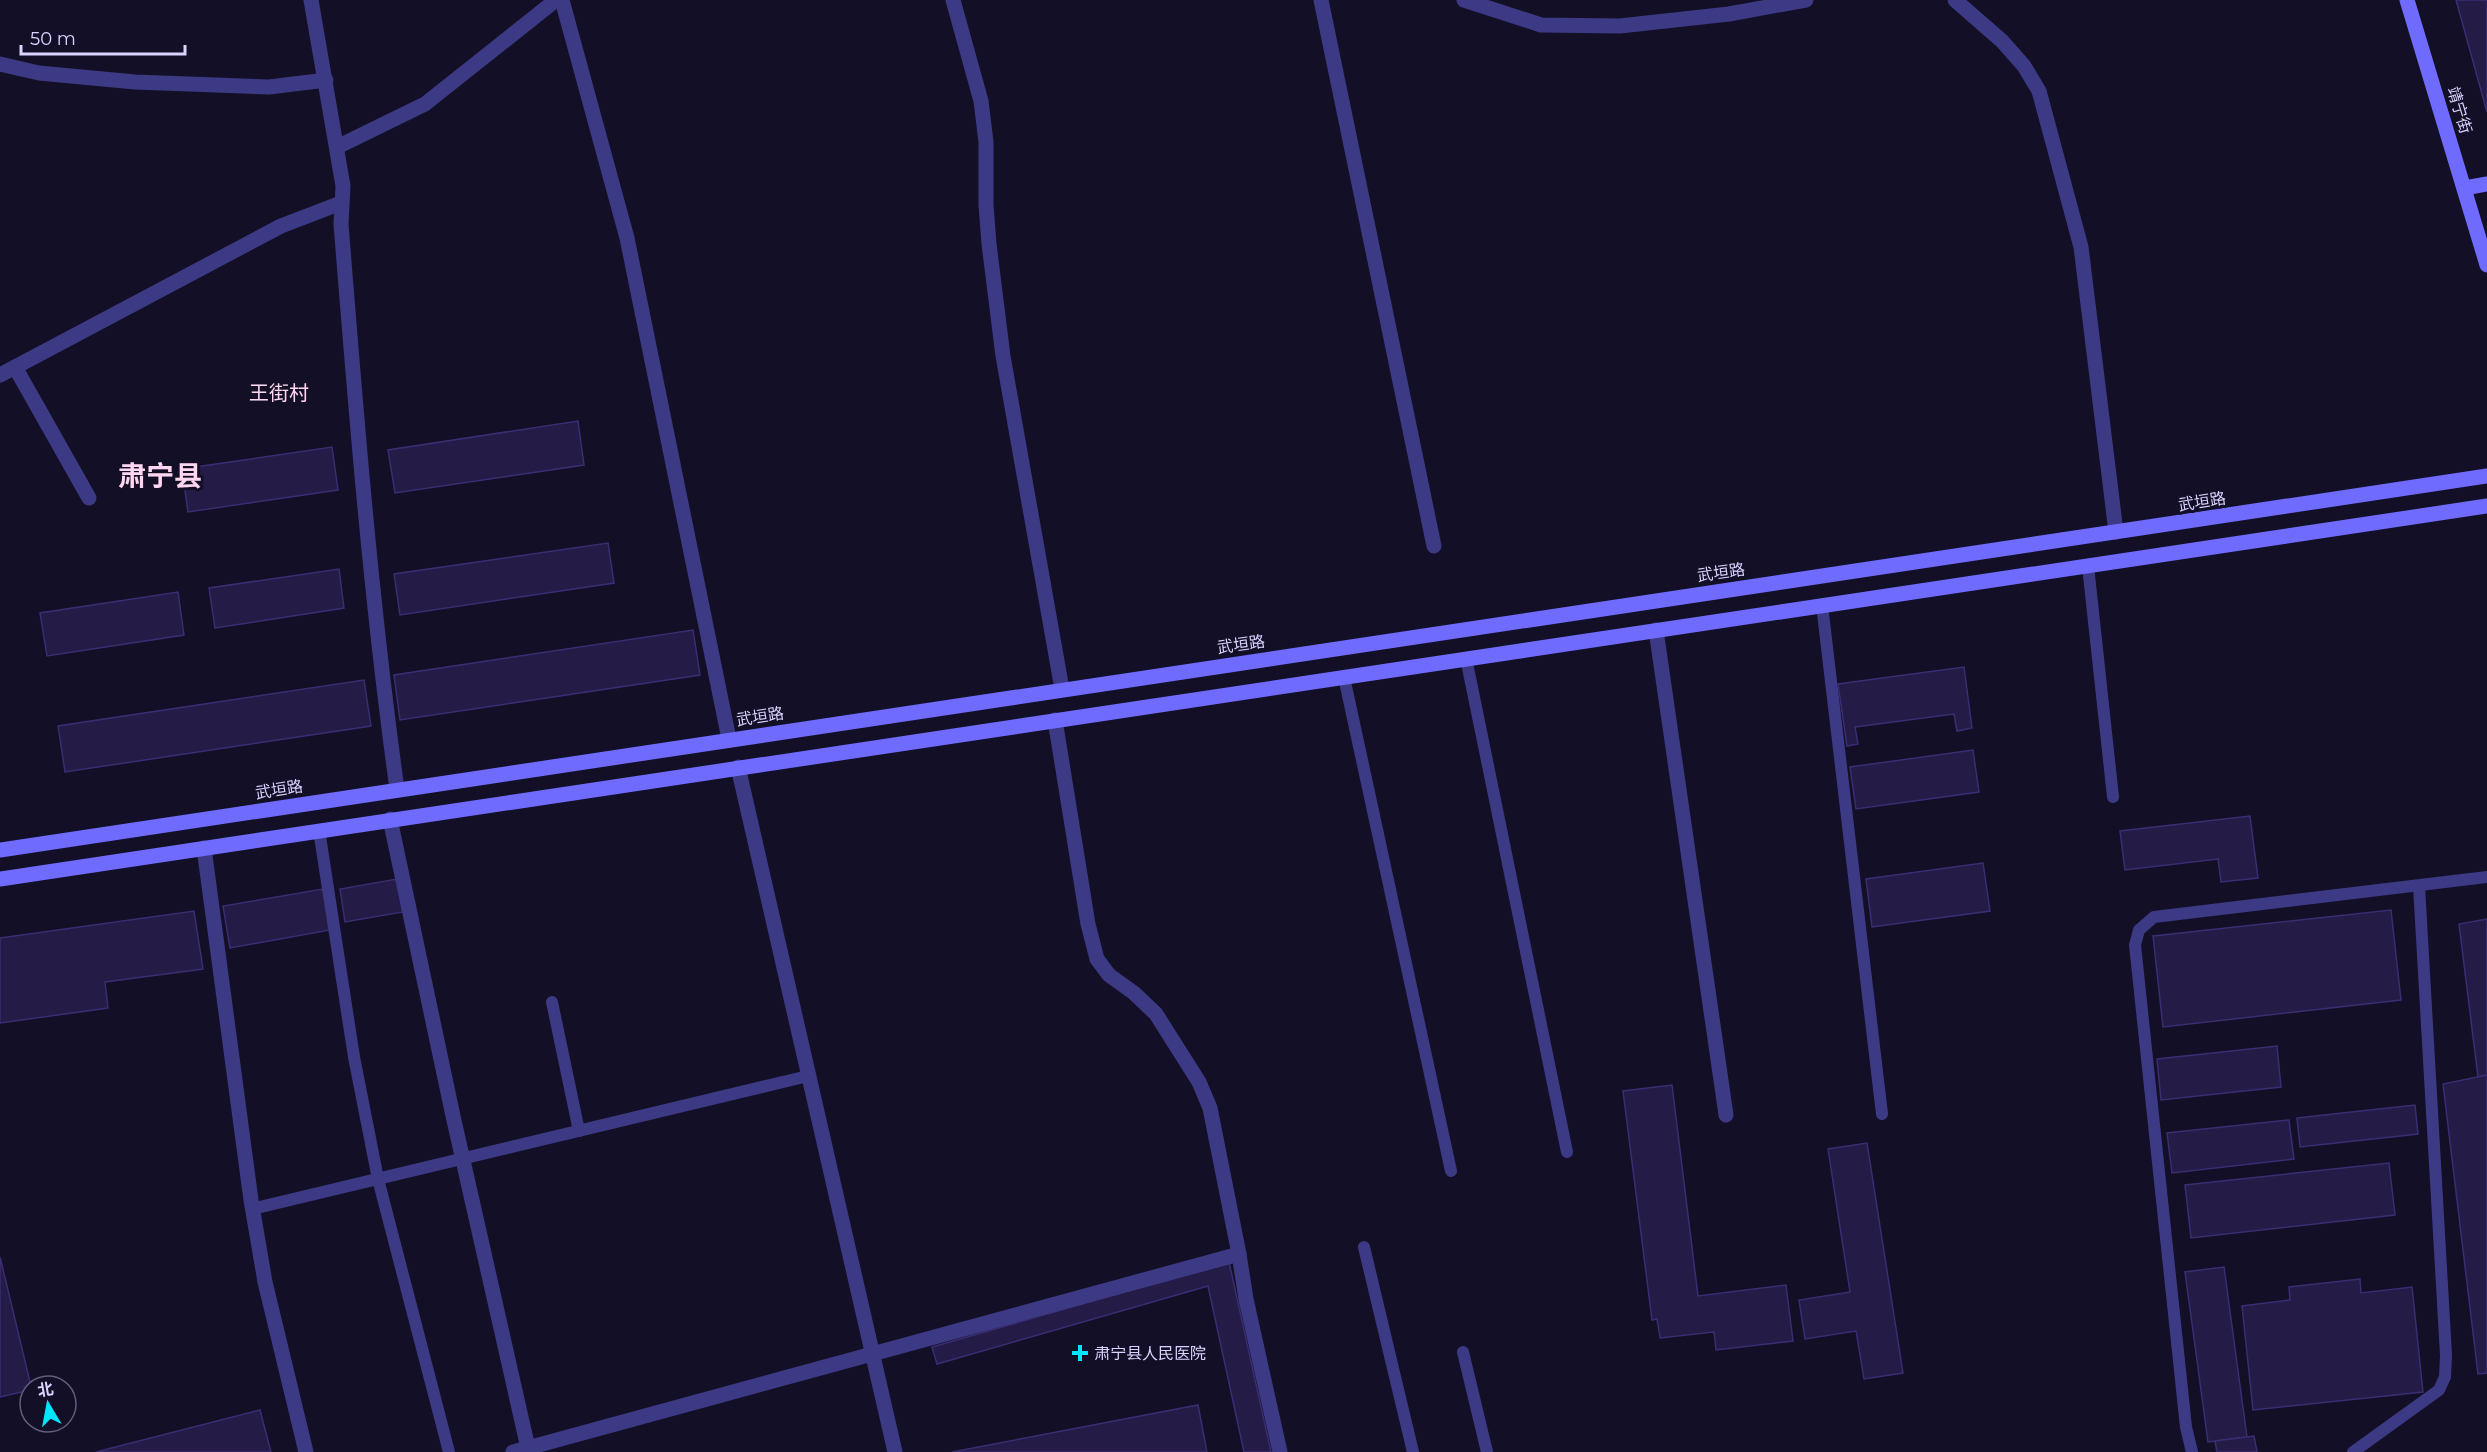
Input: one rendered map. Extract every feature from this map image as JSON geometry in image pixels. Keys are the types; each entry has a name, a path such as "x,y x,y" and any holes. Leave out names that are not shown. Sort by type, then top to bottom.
{"main road":[{"name":"靖宁街","path":"2408,0 2487,265"},
{"path":"2465,188 2487,184"},
{"name":"武垣路","path":"0,849 2487,476"},
{"path":"0,879 2487,506"}],"street":[{"path":"311,0 343,186 341,203 363,499 381,672 397,789"},
{"path":"337,147 425,104 556,0"},
{"path":"562,0 627,238 678,478 729,739"},
{"path":"953,0 981,101 986,142 986,205 989,244 1003,356 1062,689"},
{"path":"1321,0 1434,546"},
{"path":"1464,0 1541,25 1620,26 1729,14 1806,0"},
{"path":"1955,0 2002,42 2024,66 2039,91 2081,247 2116,532"},
{"path":"0,64 39,73 135,82 268,87 326,80"},
{"path":"0,375 281,226 341,203"},
{"path":"15,367 89,498"},
{"path":"1656,630 1726,1115"},
{"path":"1055,720 1088,924 1097,959 1109,975 1134,993 1156,1014 1199,1082 1210,1108 1246,1299 1280,1452"},
{"path":"738,767 895,1452"},
{"path":"390,819 521,1450 1239,1254"},
{"path":"204,848 252,1209 265,1282 306,1452"}],"lane":[{"path":"2088,566 2113,797"},
{"path":"1822,605 1882,1114"},
{"path":"1466,658 1567,1152"},
{"path":"1344,677 1451,1172"},
{"path":"319,830 354,1057 378,1179 449,1452"},
{"path":"2192,1452 2185,1415 2135,945 2139,930 2154,918 2487,877"},
{"path":"2353,1452 2439,1390 2445,1377 2446,1355 2419,886"},
{"path":"552,1002 579,1131"},
{"path":"252,1209 808,1076"},
{"path":"1364,1247 1413,1452"},
{"path":"1463,1352 1487,1452"}],"building":[{"path":"2456,0 2487,0 2487,112"},
{"path":"578,421 584,465 395,493 388,450"},
{"path":"332,447 338,490 188,512 182,469"},
{"path":"608,543 614,583 400,615 394,574"},
{"path":"339,569 344,608 215,628 209,588"},
{"path":"178,592 184,635 47,656 40,613"},
{"path":"693,630 700,675 400,720 394,675"},
{"path":"1964,667 1972,728 1957,731 1954,714 1855,727 1858,744 1847,746 1838,684"},
{"path":"364,680 371,726 65,772 58,726"},
{"path":"1973,750 1979,792 1856,809 1850,767"},
{"path":"2250,816 2258,878 2221,882 2218,859 2125,870 2120,831"},
{"path":"1983,863 1990,911 1872,927 1866,879"},
{"path":"397,879 403,912 345,922 340,889"},
{"path":"323,889 330,930 230,948 223,906"},
{"path":"2391,910 2401,1000 2163,1027 2153,936"},
{"path":"194,911 203,969 105,982 108,1008 0,1023 0,938"},
{"path":"2487,919 2487,1075 2478,1077 2459,924"},
{"path":"2277,1046 2281,1087 2161,1100 2157,1059"},
{"path":"2487,1075 2487,1373 2478,1374 2443,1084"},
{"path":"1672,1085 1698,1296 1786,1285 1793,1341 1716,1350 1714,1332 1660,1338 1657,1319 1652,1320 1623,1091"},
{"path":"2415,1105 2418,1134 2300,1147 2297,1118"},
{"path":"2289,1120 2294,1159 2172,1173 2167,1133"},
{"path":"1867,1143 1903,1373 1864,1379 1856,1331 1805,1339 1799,1300 1850,1292 1828,1149"},
{"path":"2389,1163 2395,1215 2191,1238 2185,1185"},
{"path":"0,1257 28,1374 18,1374 18,1393 0,1397"},
{"path":"1229,1262 1271,1452 1244,1452 1208,1286 937,1364 932,1347"},
{"path":"2224,1267 2247,1437 2208,1442 2185,1272"},
{"path":"2360,1279 2361,1293 2412,1287 2423,1392 2253,1410 2242,1306 2290,1300 2289,1287"},
{"path":"1198,1405 1207,1452 952,1452"},
{"path":"260,1410 271,1452 96,1452"},
{"path":"2254,1436 2257,1452 2217,1452 2215,1441"}],"place":[{"name":"肃宁县人民医院","path":"1080,1353"}],"district":[{"name":"王街村","path":"279,393"},
{"name":"肃宁县","path":"160,476"}]}
